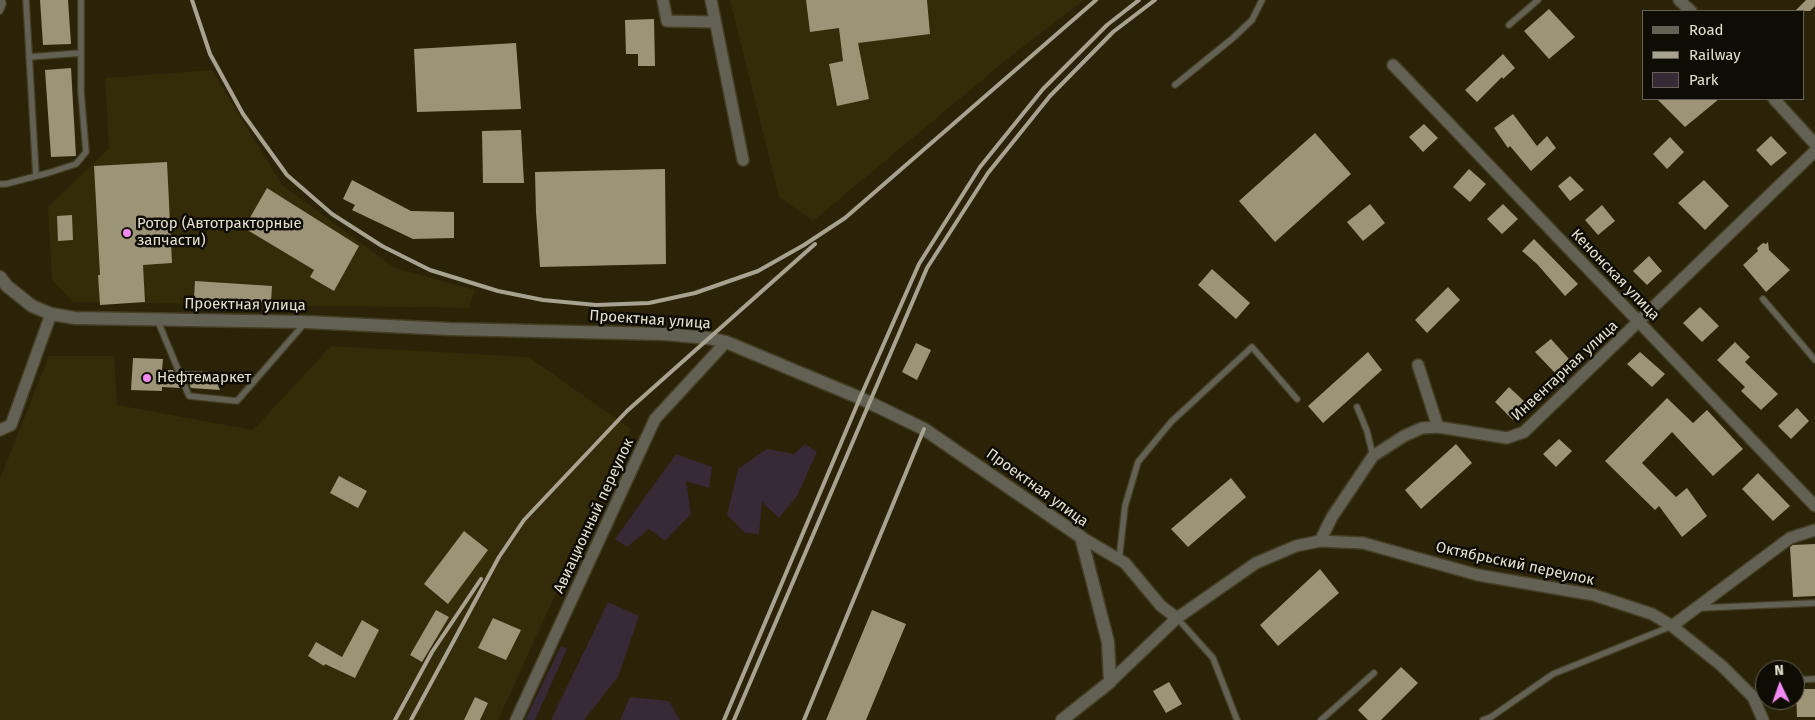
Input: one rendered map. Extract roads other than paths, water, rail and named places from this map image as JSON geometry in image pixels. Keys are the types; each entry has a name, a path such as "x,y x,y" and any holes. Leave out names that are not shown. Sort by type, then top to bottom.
{"street":[{"path":"663,0 667,21 715,22"},
{"path":"711,0 743,160"},
{"path":"1679,0 1690,10"},
{"name":"Кенонская улица","path":"1393,65 1815,506"},
{"path":"1775,100 1815,144"},
{"name":"Инвентарная улица","path":"1320,541 1332,517 1357,477 1373,456 1404,436 1422,428 1438,427 1507,438 1524,432 1815,151"},
{"name":"Проектная улица","path":"2,284 32,306 52,314 75,318 305,322 450,329 665,334 708,338 726,342 860,398 924,429 1081,537 1108,642 1110,682"},
{"path":"0,430 11,424 52,314"},
{"name":"Авиационный переулок","path":"516,720 655,419 726,342"},
{"path":"1418,365 1438,427"},
{"path":"1672,626 1790,538 1815,530"},
{"path":"1081,537 1125,563 1161,606 1177,618"},
{"name":"Октябрьский переулок","path":"1110,682 1177,618 1256,563 1296,546 1320,541 1363,544 1478,575 1594,596 1652,614 1672,626 1722,666 1753,697 1762,720"},
{"path":"1062,720 1110,682"}],"lane":[{"path":"0,11 3,4 2,0"},
{"path":"26,0 36,176"},
{"path":"0,184 76,164 86,152 81,92 81,0"},
{"path":"1175,84 1233,38 1252,20 1262,0"},
{"path":"1509,25 1538,0"},
{"path":"29,57 81,53"},
{"path":"1763,299 1815,360"},
{"path":"157,319 189,396 237,401 305,322"},
{"path":"1119,560 1126,506 1138,462 1171,422 1252,347 1297,399"},
{"path":"1357,407 1367,431 1373,456"},
{"path":"1698,608 1815,603"},
{"path":"1177,618 1213,658 1237,720"},
{"path":"1483,720 1491,717 1553,674 1672,626"},
{"path":"1321,720 1374,673"}],"railway":[{"path":"192,0 210,54 243,114 287,175 332,214 382,246 430,270 498,291 543,300 596,305 649,303 695,293 758,271 804,245 845,218 1096,0"},
{"path":"724,720 860,398 919,264 980,167 1043,89 1107,25 1139,0"},
{"path":"734,720 927,268 988,173 1050,96 1113,32 1155,0"},
{"path":"411,720 499,557 524,520 627,411 815,244"},
{"path":"804,720 924,429"},
{"path":"395,720 432,652 481,579"}],"place":[{"name":"Ротор (Автотракторные запчасти)","path":"127,233"},
{"name":"Нефтемаркет","path":"147,378"}]}
